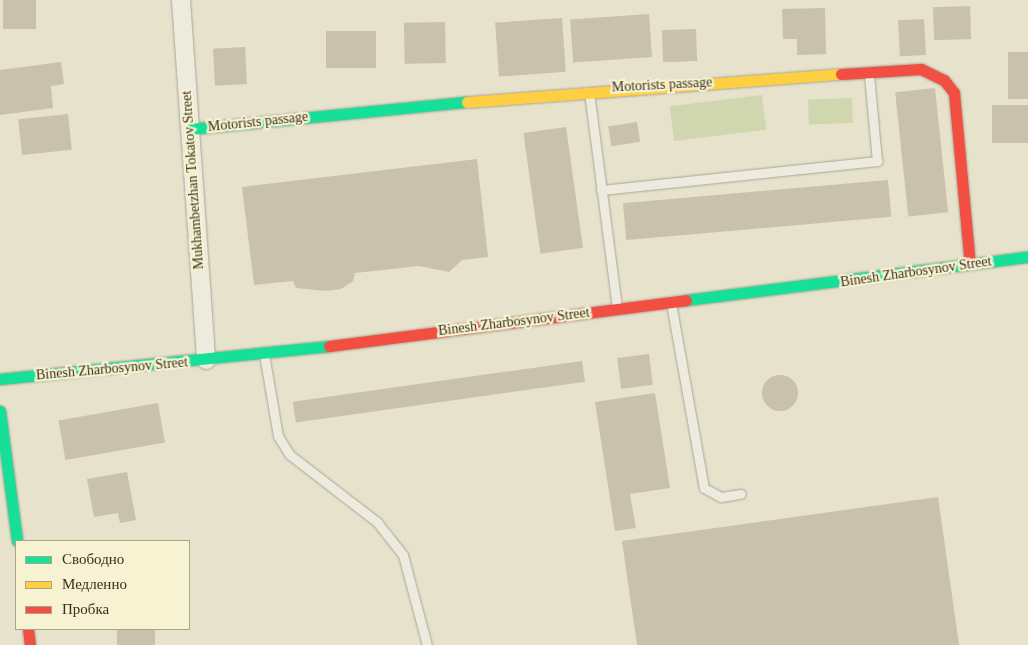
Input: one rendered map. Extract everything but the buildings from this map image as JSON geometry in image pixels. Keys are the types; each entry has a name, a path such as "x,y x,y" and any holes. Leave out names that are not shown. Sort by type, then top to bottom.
{"street":[{"name":"Mukhambetzhan Tokatov Street","path":"181,0 206,360"},
{"name":"Motorists passage","path":"190,129 589,90 868,74 921,69 944,80 954,94 970,264"},
{"name":"Binesh Zharbosynov Street","path":"0,379 264,354 1028,257"},
{"path":"0,411 17,540"},
{"path":"28,630 30,645"}],"lane":[{"path":"601,190 877,161 868,74"},
{"path":"589,90 617,310"},
{"path":"670,303 704,488 720,497 741,494"},
{"path":"264,354 278,436 290,456 377,522 403,555 427,645"}],"green space":[{"path":"762,95 766,130 674,141 670,106"},
{"path":"852,98 853,123 809,125 808,100"}],"traffic: fast":[{"path":"190,129 467,102"},
{"path":"686,300 1028,257"},
{"path":"0,379 329,346"},
{"path":"0,411 17,540"}],"traffic: slow":[{"path":"467,102 841,74"}],"traffic: jam":[{"path":"841,74 921,69 944,80 954,93 970,264"},
{"path":"329,346 686,300"},
{"path":"28,630 30,645"}]}
